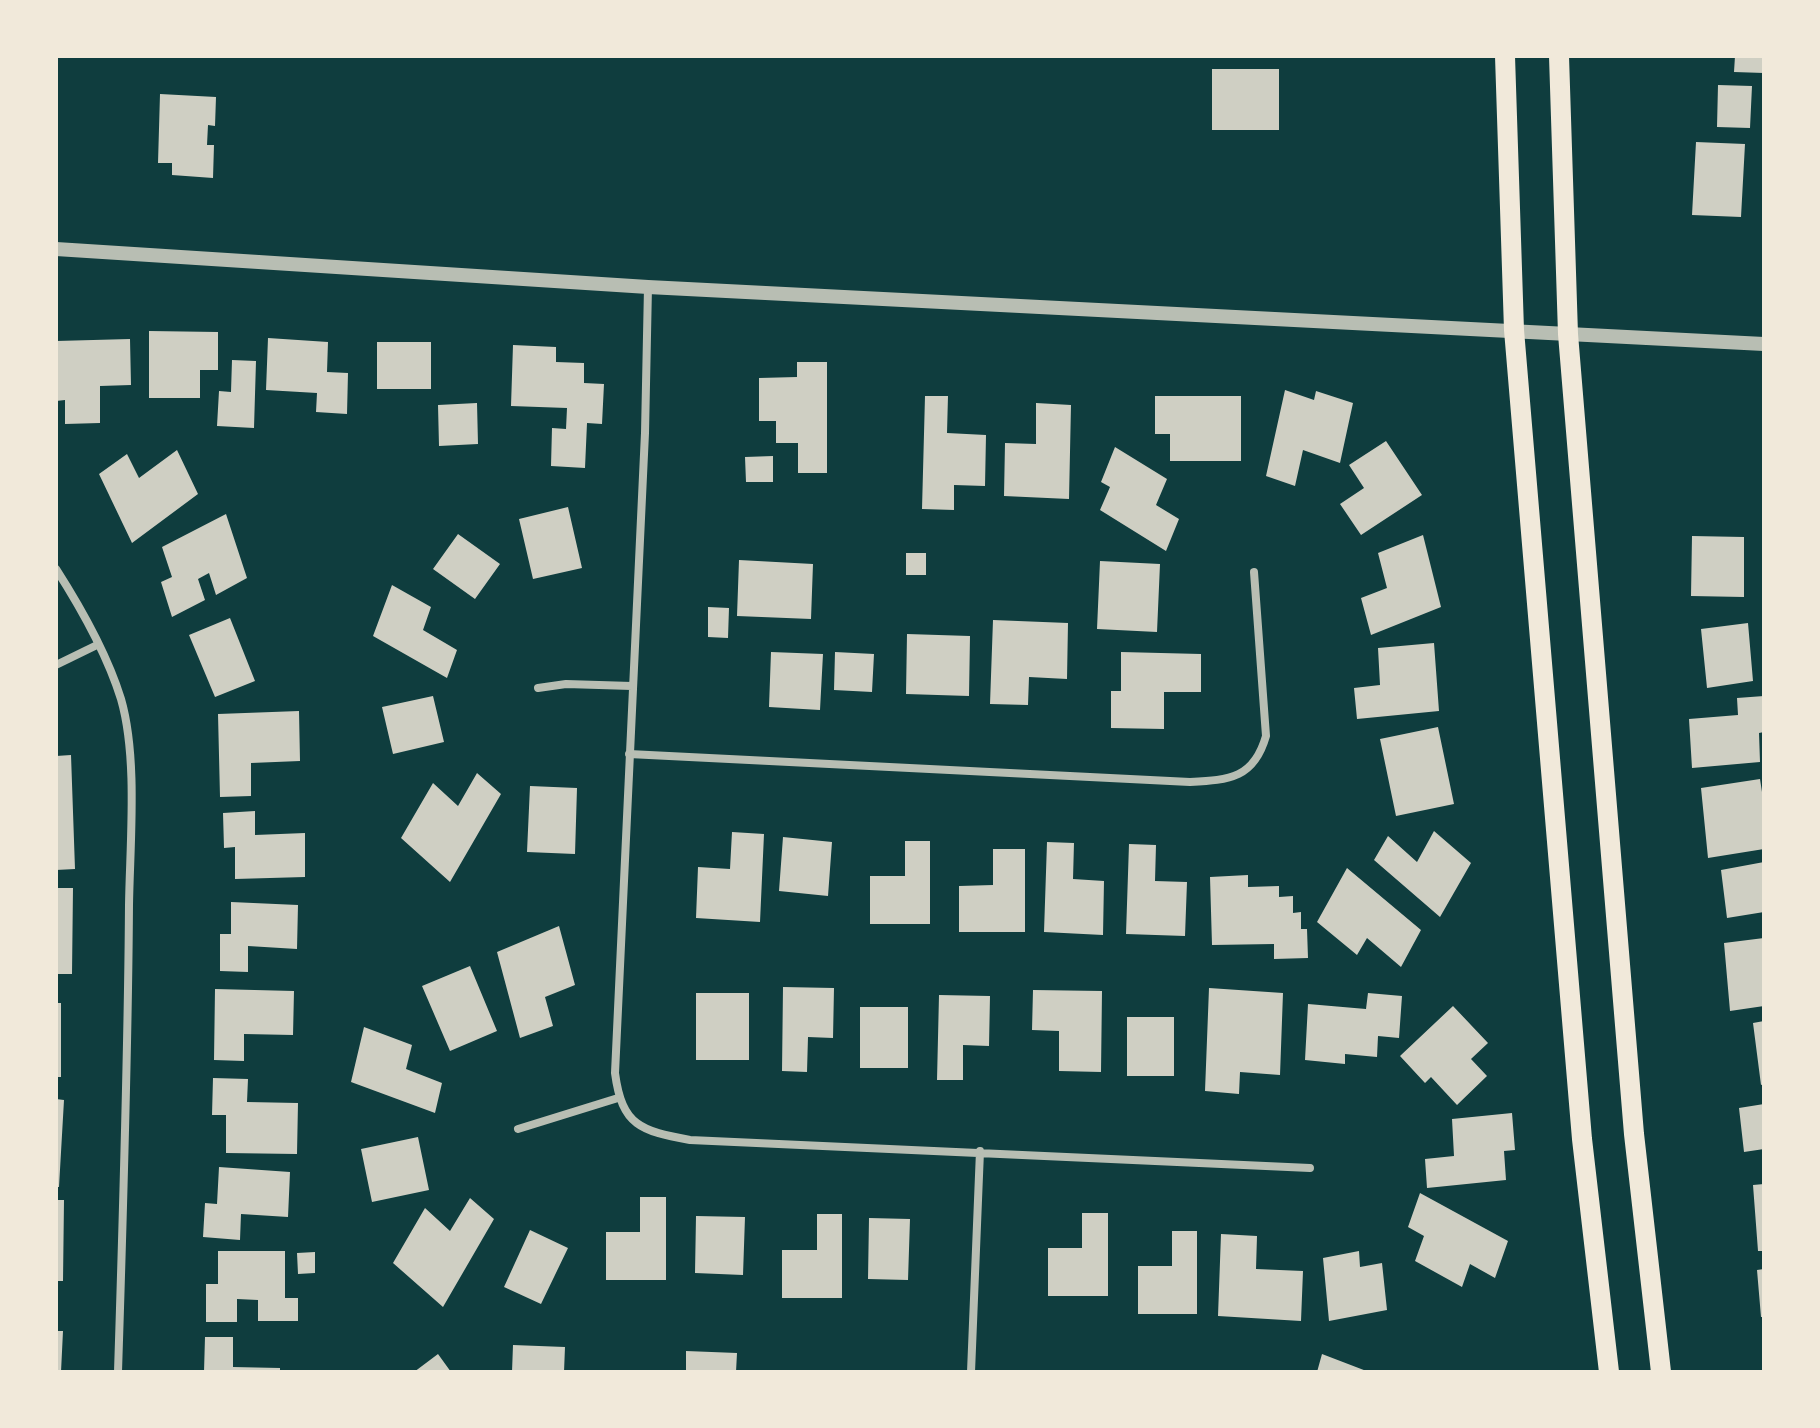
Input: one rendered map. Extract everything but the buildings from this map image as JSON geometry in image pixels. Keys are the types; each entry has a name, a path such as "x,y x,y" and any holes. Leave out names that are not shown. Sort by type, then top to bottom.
{"main road":[{"path":"1505,56 1514,330 1582,1139 1609,1372"},
{"path":"1559,56 1568,334 1634,1134 1661,1372"}],"street":[{"path":"56,249 648,287 1764,344"},
{"path":"648,287 645,433 615,1073 618,1098 629,1119 639,1127 658,1134 690,1140 1310,1168"},
{"path":"56,569 108,667 123,709 127,731 130,793 129,1041 118,1372"},
{"path":"629,754 1190,782 1223,781 1254,764 1266,736 1254,572"},
{"path":"56,665 97,645"},
{"path":"538,688 566,684 632,686"},
{"path":"518,1129 618,1098"},
{"path":"971,1372 980,1151"}]}
